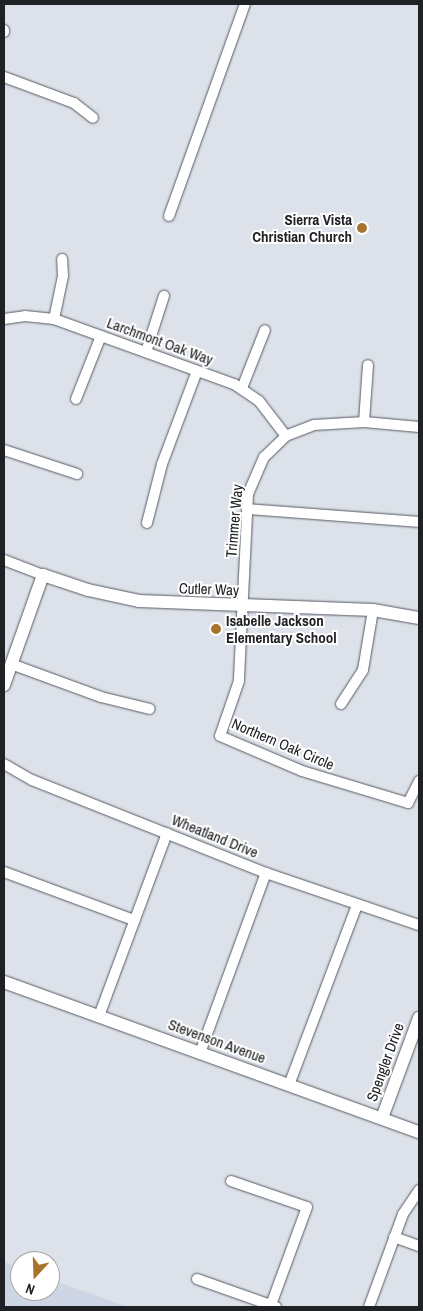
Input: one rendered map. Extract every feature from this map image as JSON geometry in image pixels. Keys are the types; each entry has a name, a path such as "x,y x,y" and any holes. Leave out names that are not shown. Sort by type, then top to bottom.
{"street":[{"path":"169,216 245,4"},
{"path":"4,77 74,103 93,118"},
{"path":"54,319 63,276 62,259"},
{"path":"146,352 164,296"},
{"name":"Larchmont Oak Way","path":"4,319 25,316 54,319 242,388 266,408 286,436"},
{"path":"242,388 265,330"},
{"path":"76,399 101,336"},
{"path":"364,422 368,365"},
{"path":"147,523 162,464 197,371"},
{"name":"Trimmer Way","path":"244,606 247,509 251,484 258,466 286,436 314,425 364,422 419,427"},
{"path":"4,450 77,474"},
{"path":"247,509 379,517 419,522"},
{"name":"Cutler Way","path":"4,560 88,590 139,601 374,610 419,618"},
{"path":"4,685 44,575"},
{"name":"Northern Oak Circle","path":"244,606 239,681 220,736 302,771 408,803 419,780"},
{"path":"341,704 363,670 374,610"},
{"path":"11,664 101,696 150,708"},
{"name":"Wheatland Drive","path":"4,764 32,780 266,873 419,925"},
{"path":"99,1016 167,833"},
{"path":"4,872 134,920"},
{"path":"200,1053 266,873"},
{"path":"289,1085 357,905"},
{"name":"Stevenson Avenue","path":"4,982 419,1132"},
{"name":"Spengler Drive","path":"382,1118 419,1018"},
{"path":"198,1279 274,1306 307,1207 232,1181"},
{"path":"369,1307 403,1214 419,1190"},
{"path":"394,1237 419,1246"}],"shaded area":[{"path":"4,1262 10,1264 10,1301 60,1301 60,1283 128,1307 4,1307"}],"place":[{"name":"Sierra Vista Christian Church","path":"362,228"},
{"name":"Isabelle Jackson Elementary School","path":"216,629"}]}
